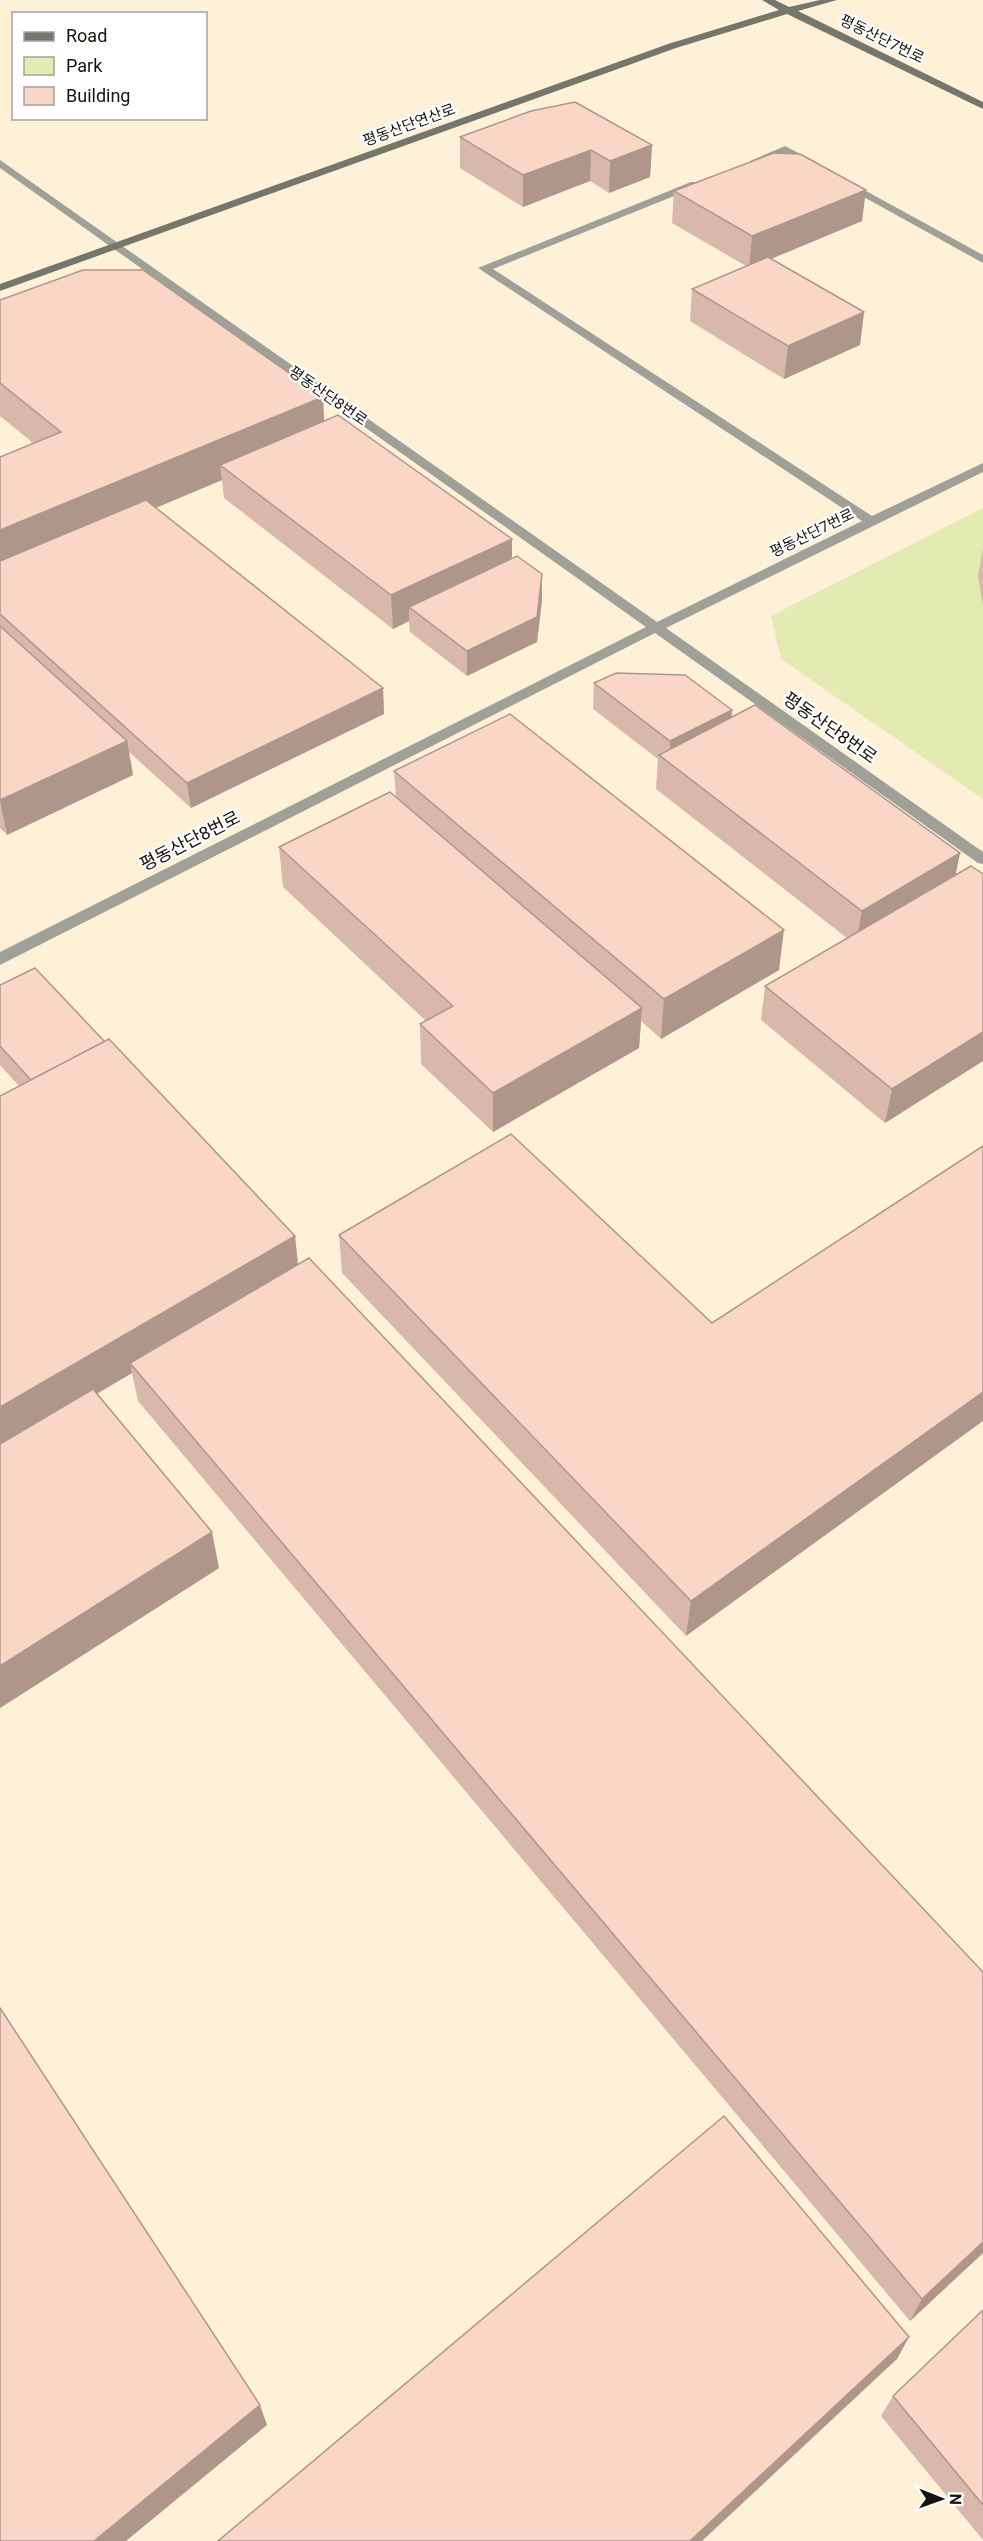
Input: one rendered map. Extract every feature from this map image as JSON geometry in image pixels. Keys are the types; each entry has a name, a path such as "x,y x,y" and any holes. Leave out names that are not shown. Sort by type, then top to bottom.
{"street":[{"name":"평동산단7번로","path":"767,0 983,106"},
{"name":"평동산단연산로","path":"0,288 672,46 786,11 832,0"},
{"path":"740,167 785,149 983,260"},
{"name":"평동산단8번로","path":"0,163 983,859"},
{"path":"707,180 484,267 872,522"},
{"name":"평동산단7번로","path":"655,628 983,467"},
{"name":"평동산단8번로","path":"0,959 655,628"}],"shaded area":[{"path":"0,0 983,0 983,2541 0,2541"}],"green space":[{"path":"983,508 983,799 781,659 771,616"}],"building":[{"path":"575,102 652,145 610,161 591,150 523,175 460,137 531,111"},
{"path":"774,153 800,154 866,190 752,236 674,191"},
{"path":"768,257 864,312 788,346 692,289"},
{"path":"83,270 143,270 323,397 0,530 0,457 61,432 0,383 0,300"},
{"path":"338,415 512,539 391,595 220,465"},
{"path":"146,500 383,688 187,783 0,614 0,561"},
{"path":"517,556 542,574 537,617 467,651 409,607"},
{"path":"0,626 127,741 0,800"},
{"path":"616,673 685,675 732,710 670,741 594,683"},
{"path":"755,705 960,853 862,911 659,755"},
{"path":"510,714 784,930 664,999 394,771"},
{"path":"390,792 642,1008 493,1093 420,1024 453,1006 279,847"},
{"path":"971,866 983,874 983,1032 892,1089 765,986"},
{"path":"35,968 105,1042 31,1080 0,1046 0,985"},
{"path":"109,1039 295,1236 0,1407 0,1096"},
{"path":"511,1134 712,1323 983,1146 983,1392 691,1601 339,1235"},
{"path":"309,1258 983,1972 983,2242 922,2299 130,1363"},
{"path":"93,1389 212,1532 0,1666 0,1444"},
{"path":"0,2008 260,2405 94,2541 0,2541"},
{"path":"724,2116 909,2337 690,2541 218,2541"},
{"path":"983,2310 983,2505 893,2396"}]}
